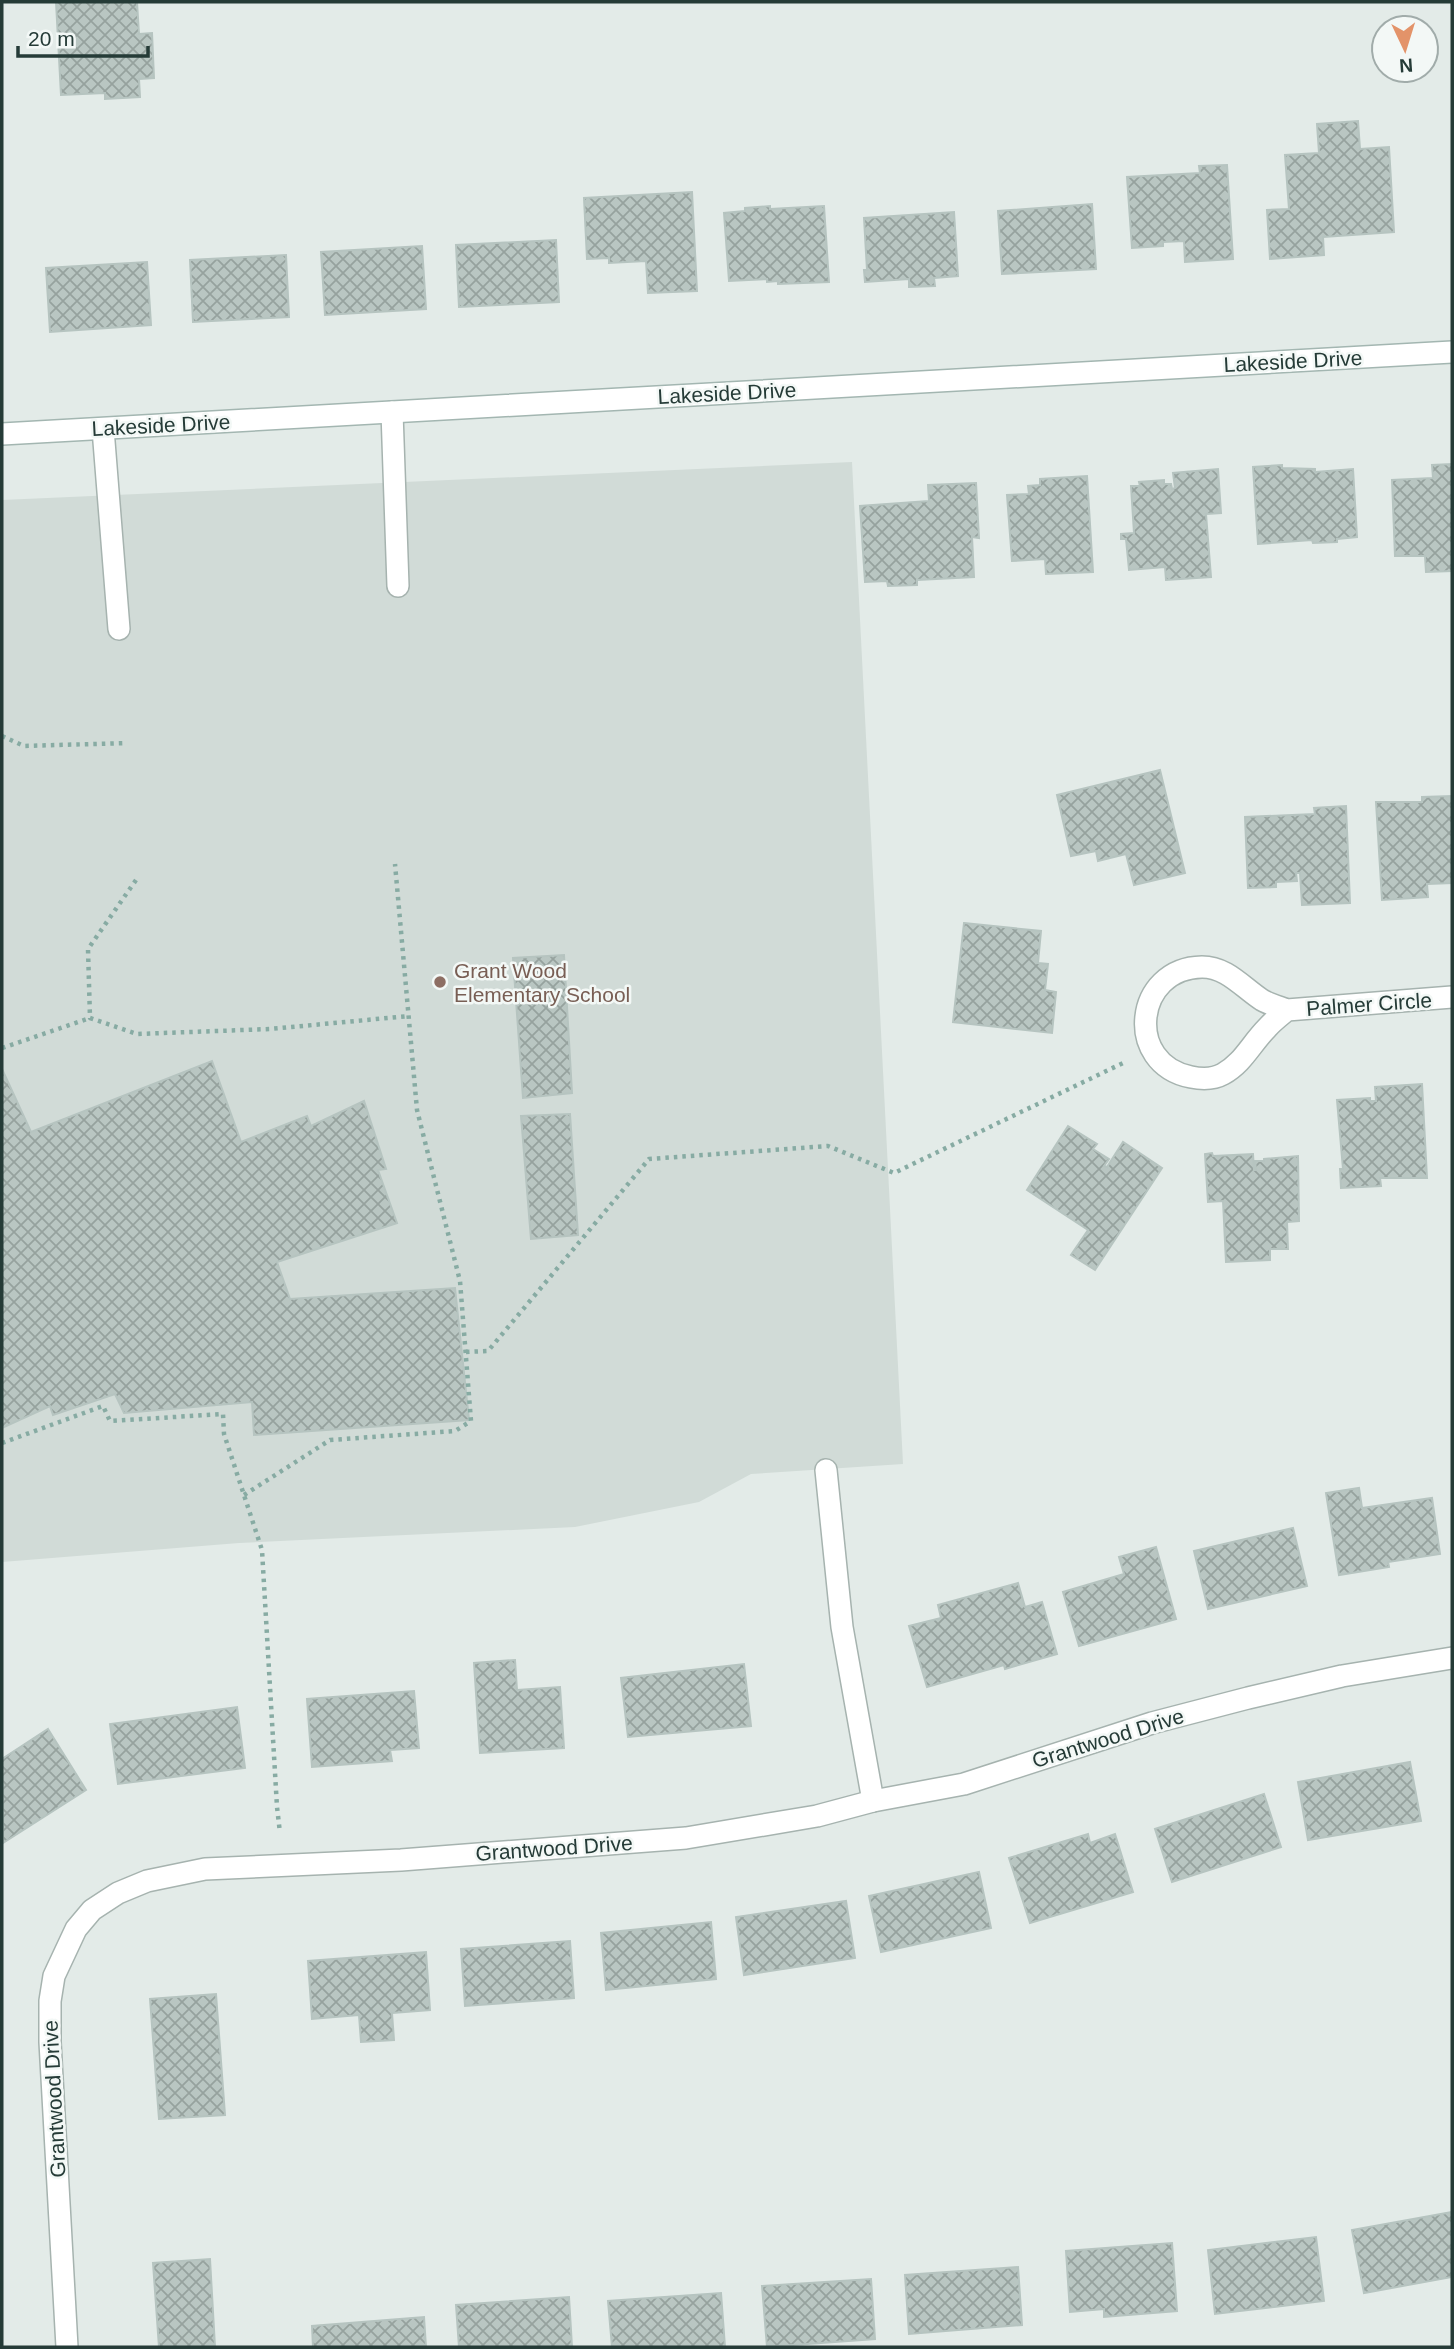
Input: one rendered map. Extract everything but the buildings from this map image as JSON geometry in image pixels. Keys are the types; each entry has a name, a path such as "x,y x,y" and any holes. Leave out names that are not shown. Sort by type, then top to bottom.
{"street":[{"name":"Lakeside Drive","path":"2,434 1452,352"},
{"path":"392,412 398,586"},
{"path":"103,429 119,629"},
{"name":"Palmer Circle","path":"1287,1010 1266,1029 1236,1066 1219,1076 1199,1079 1180,1075 1164,1065 1151,1050 1145,1031 1146,1010 1154,992 1167,978 1185,969 1204,967 1223,971 1262,1001 1287,1010 1452,997"},
{"path":"825,1471 842,1627 873,1801"},
{"name":"Grantwood Drive","path":"67,2347 50,2001 54,1976 76,1929 92,1910 118,1893 147,1881 205,1869 401,1860 687,1838 817,1816 873,1801 964,1784 1152,1723 1248,1698 1342,1676 1452,1658"}],"path":[{"path":"2,736 24,746 127,743"},
{"path":"244,1495 330,1440 455,1431 471,1421 460,1281 417,1110 395,864"},
{"path":"90,1018 88,949 136,880"},
{"path":"2,1048 90,1018 137,1034 270,1029 409,1016"},
{"path":"466,1352 488,1350 649,1159 828,1146 894,1173 1151,1050"},
{"path":"2,1443 103,1406 110,1421 223,1414 224,1434 262,1550 277,1807 284,1865"}],"shaded area":[{"name":"Grant Wood Elementary School","path":"852,462 903,1464 751,1474 699,1502 575,1527 239,1543 2,1562 2,500"}],"place":[{"name":"Grant Wood Elementary School","path":"440,982"}]}
